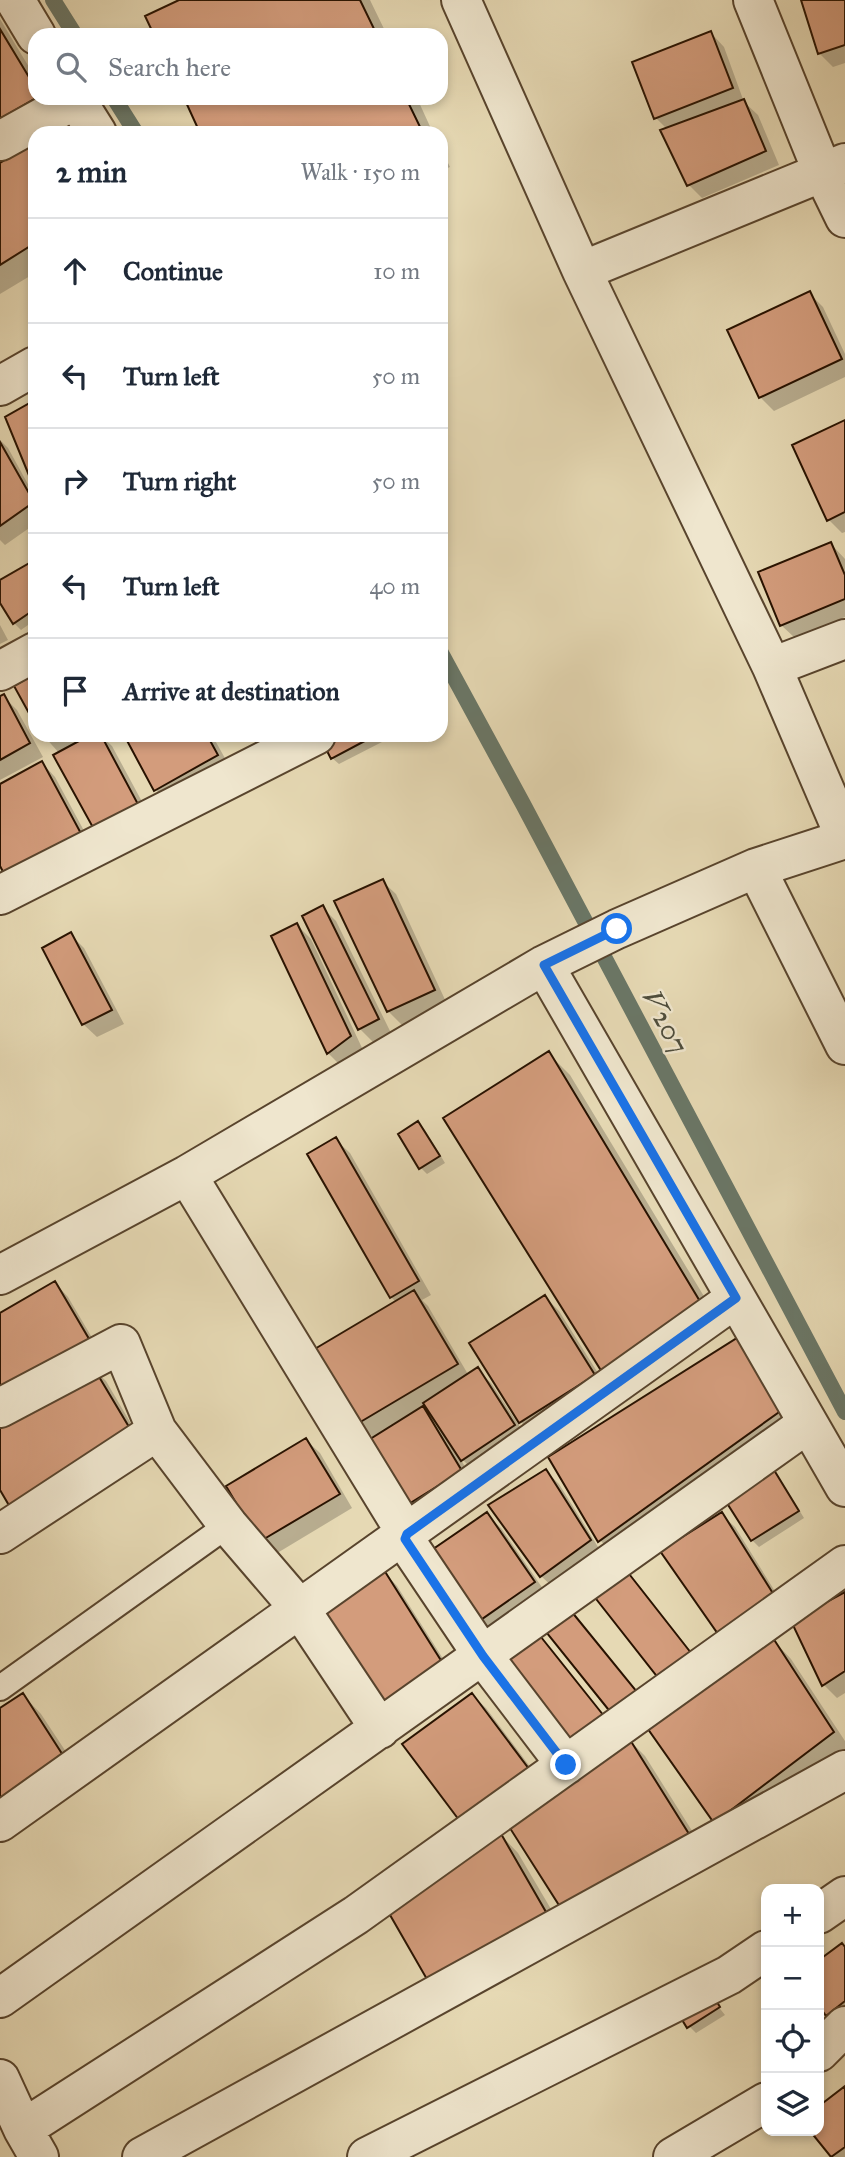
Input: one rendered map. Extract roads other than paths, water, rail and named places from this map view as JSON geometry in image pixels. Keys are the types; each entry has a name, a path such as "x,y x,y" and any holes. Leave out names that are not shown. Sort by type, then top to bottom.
{"street":[{"path":"15,0 32,28"},
{"path":"0,1275 187,1175 559,957 755,868 845,838 772,667 582,271 461,0"},
{"path":"753,0 834,168 845,218"},
{"path":"0,141 63,105"},
{"path":"79,105 93,126"},
{"path":"582,271 834,168"},
{"path":"0,386 28,370"},
{"path":"772,667 845,639"},
{"path":"0,671 28,656"},
{"path":"0,895 302,742"},
{"path":"755,868 845,1045"},
{"path":"559,957 736,1298 845,1487"},
{"path":"187,1175 407,1534 405,1539 483,1656 566,1765"},
{"path":"0,1822 736,1298"},
{"path":"0,1408 121,1344 157,1431 228,1525 300,1609 380,1729"},
{"path":"0,1998 807,1424"},
{"path":"0,1534 157,1431"},
{"path":"0,2079 31,2143 845,1566"},
{"path":"142,2157 845,1770"},
{"path":"824,1911 845,1896"},
{"path":"367,2157 729,1975 761,1953"},
{"path":"824,2047 845,2026"},
{"path":"673,2157 761,2105"}],"lane":[{"path":"0,1688 228,1525"}],"waterway":[{"name":"V207","path":"53,0 71,28"},
{"name":"V207","path":"118,105 132,126"},
{"name":"V207","path":"448,666 845,1412"}]}
